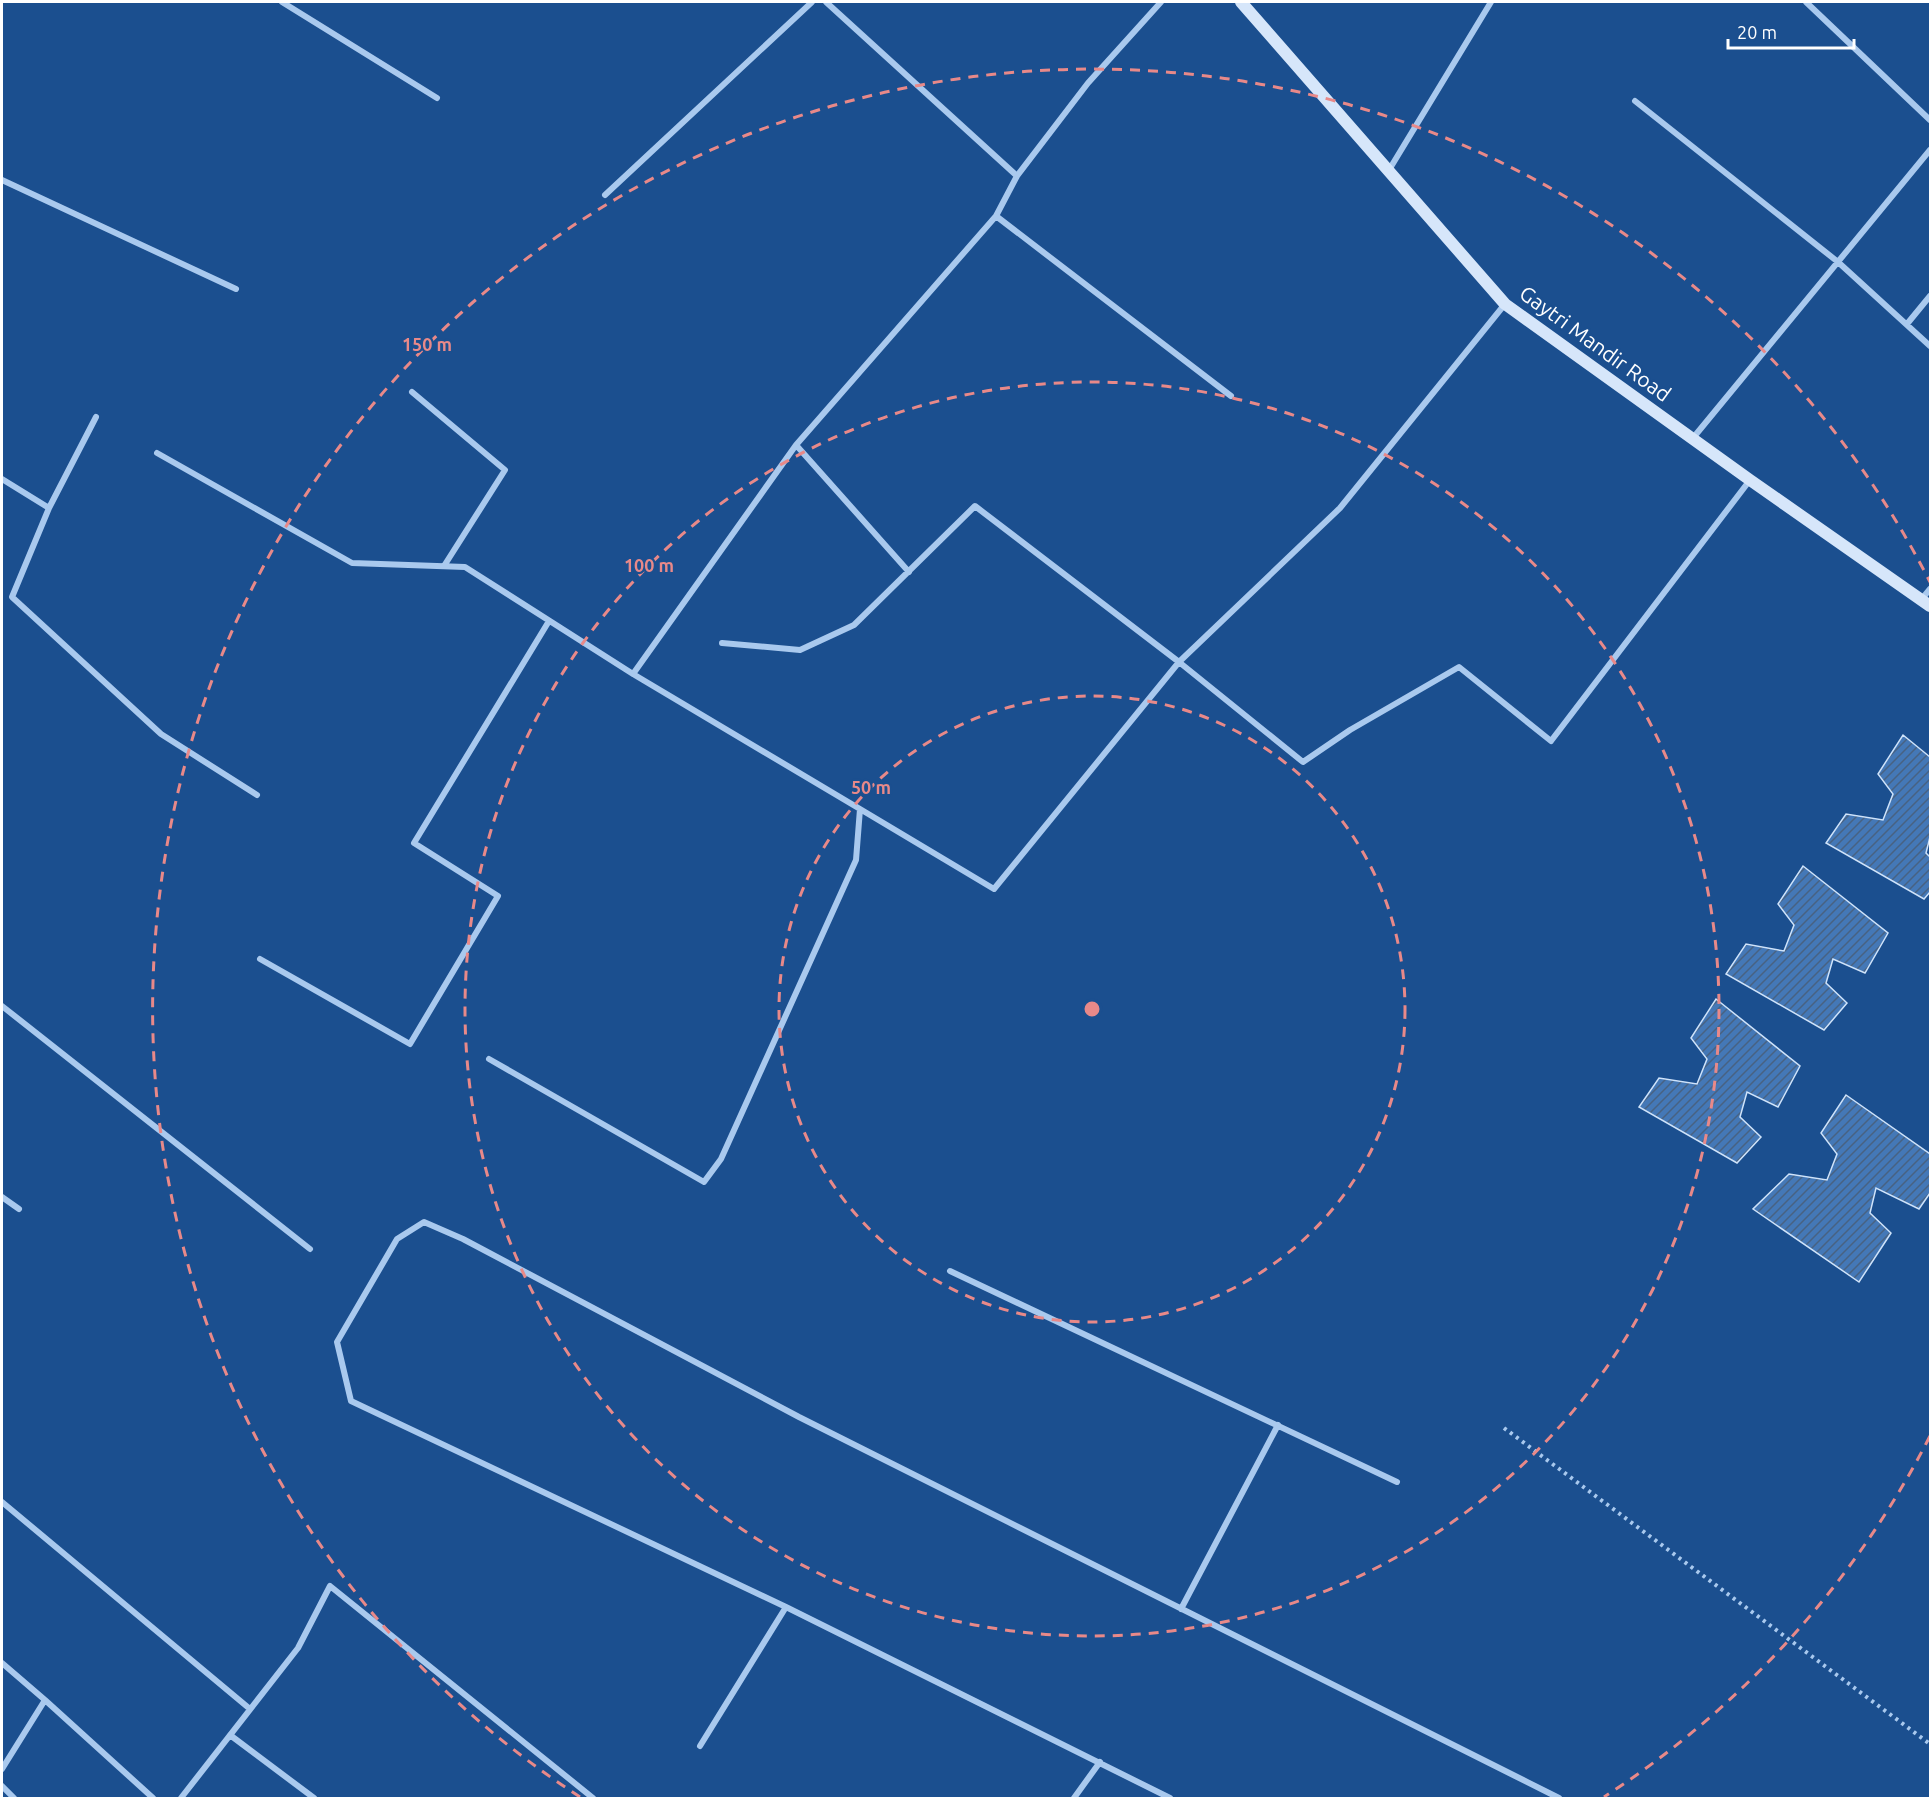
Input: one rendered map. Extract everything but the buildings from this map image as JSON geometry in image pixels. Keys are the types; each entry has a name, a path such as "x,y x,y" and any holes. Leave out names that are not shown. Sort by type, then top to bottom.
{"street":[{"path":"282,2 437,98"},
{"path":"605,195 812,2"},
{"path":"826,2 1017,176"},
{"path":"633,674 796,445 996,216 1017,176 1088,83 1161,2"},
{"name":"Gaytri Mandir Road","path":"1241,2 1505,304 1926,603"},
{"path":"1388,170 1491,2"},
{"path":"1806,2 1930,120"},
{"path":"1635,101 1838,262 1930,346"},
{"path":"1693,438 1930,150"},
{"path":"2,180 236,289"},
{"path":"996,216 1231,396"},
{"path":"1907,324 1930,296"},
{"path":"157,453 352,563 465,567 633,674 994,889 1179,662 1340,508 1505,304"},
{"path":"412,392 505,470 444,566"},
{"path":"96,417 48,508 12,597 161,734 257,795"},
{"path":"796,445 909,572"},
{"path":"2,479 48,508"},
{"path":"722,643 800,651 854,625 975,506 1179,662 1303,762 1350,730 1459,667 1551,741 1750,480"},
{"path":"1926,603 1930,589"},
{"path":"260,959 410,1044 498,896 414,843 549,621"},
{"path":"489,1059 704,1182 722,1159 856,860 860,809"},
{"path":"2,1006 310,1249"},
{"path":"2,1197 20,1209"},
{"path":"1170,1798 786,1607 351,1401 337,1342 397,1239 423,1222 463,1239 799,1417 1559,1798"},
{"path":"950,1271 1397,1482"},
{"path":"1181,1609 1278,1425"},
{"path":"2,1502 250,1709"},
{"path":"181,1798 298,1648 330,1586 593,1798"},
{"path":"700,1746 786,1607"},
{"path":"2,1663 153,1798"},
{"path":"2,1769 45,1700"},
{"path":"230,1735 314,1798"},
{"path":"1074,1798 1100,1762"},
{"path":"2,1786 14,1798"}],"path":[{"path":"1504,1428 1930,1744"}]}
